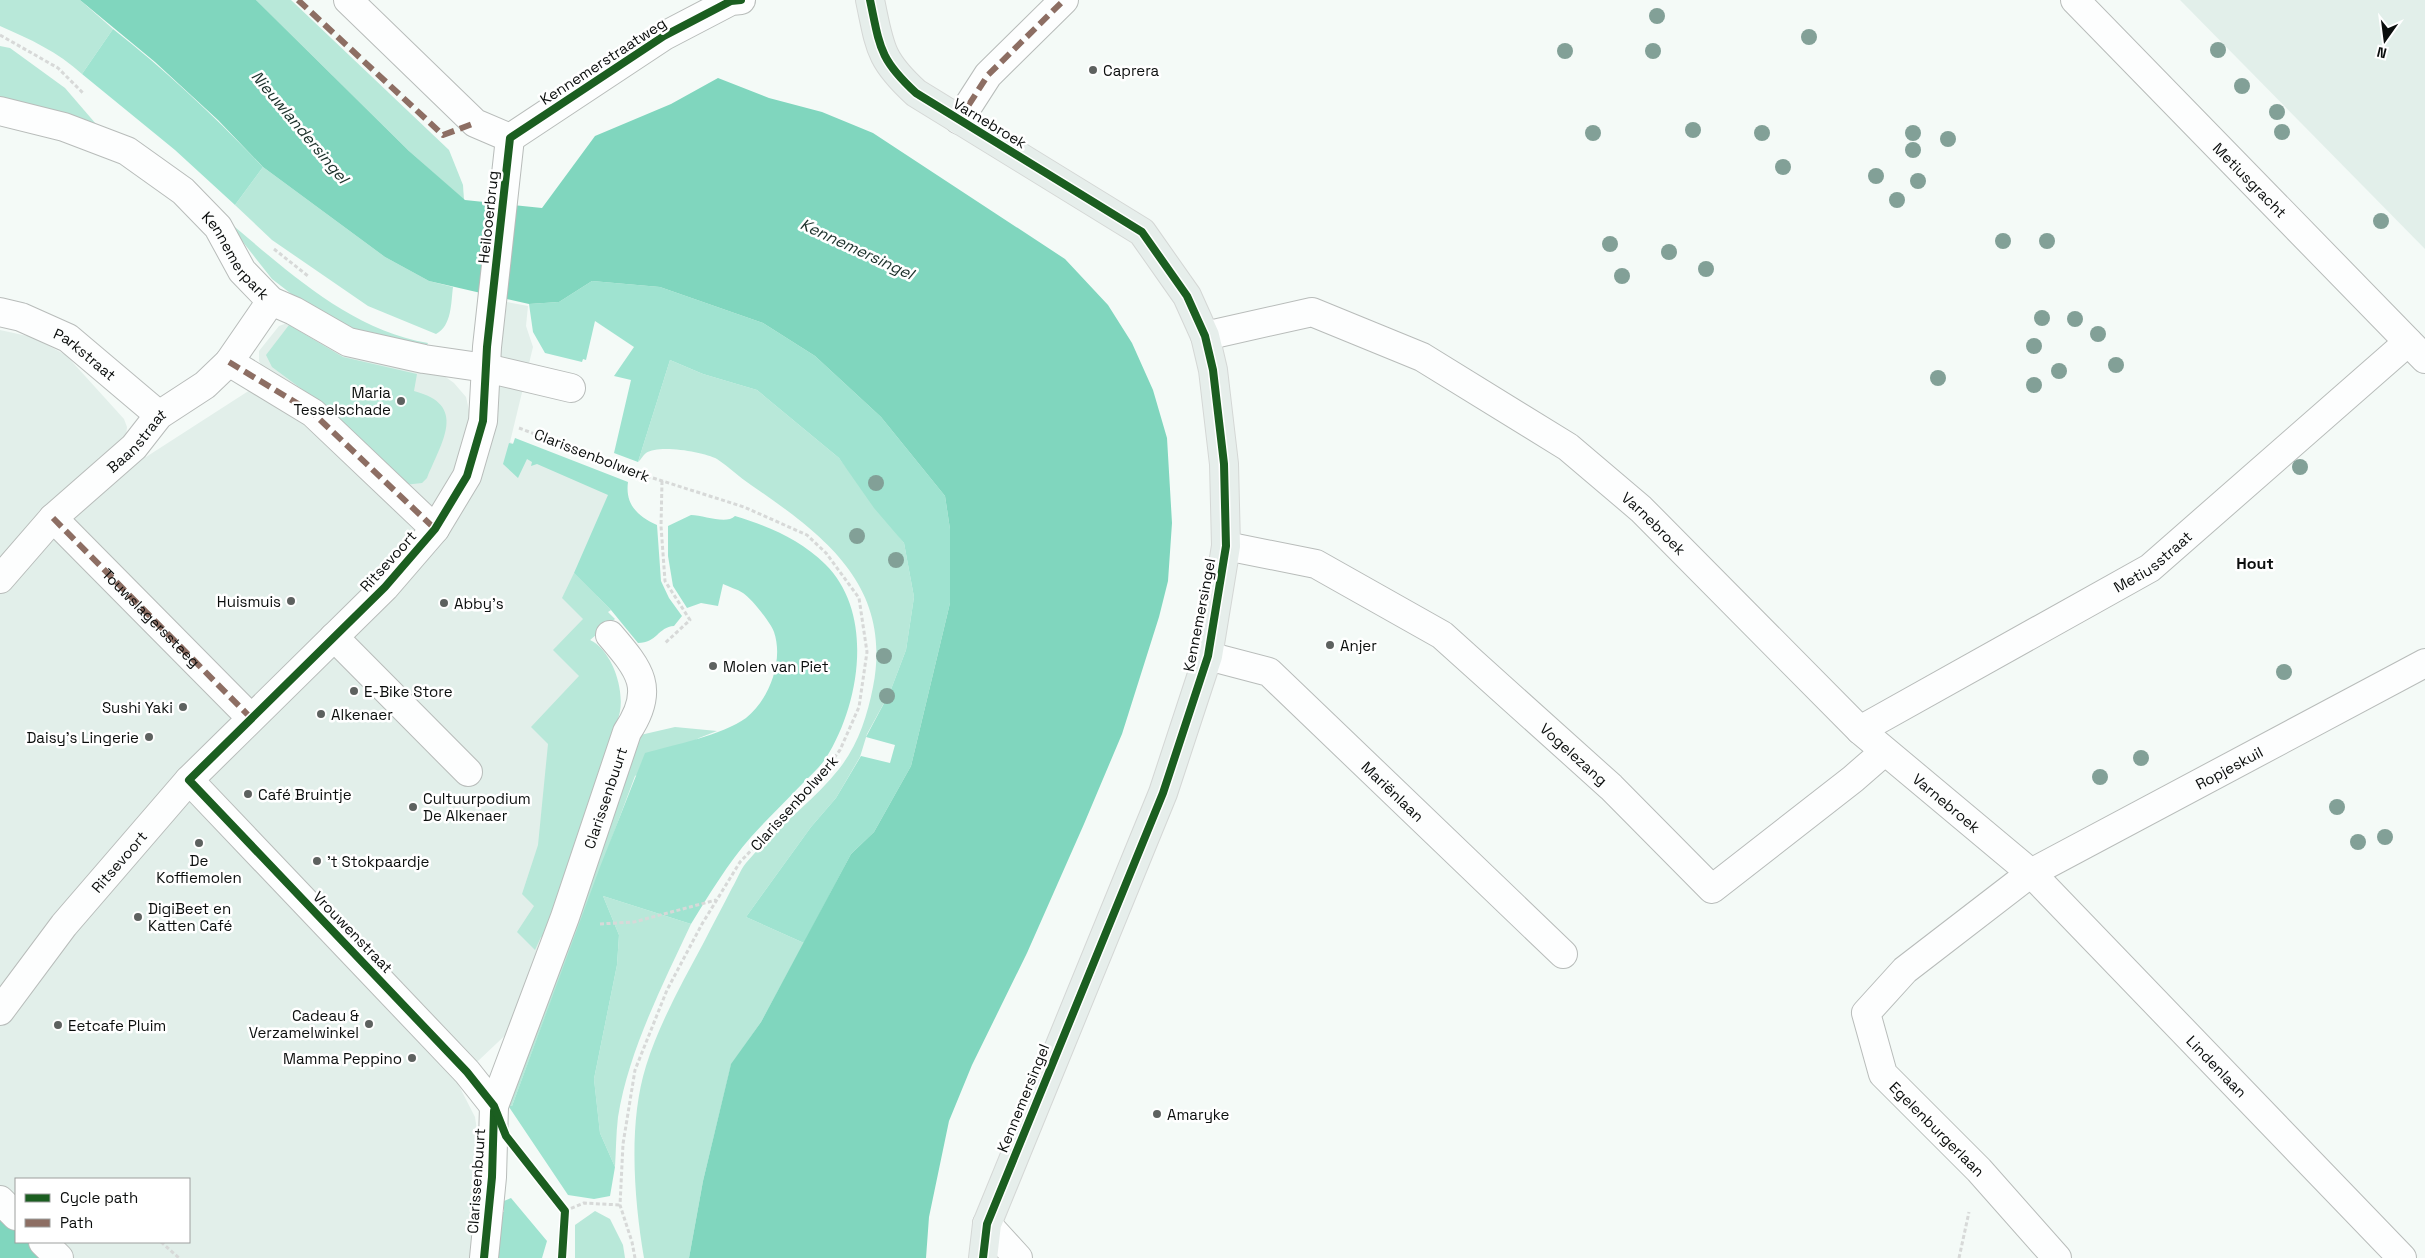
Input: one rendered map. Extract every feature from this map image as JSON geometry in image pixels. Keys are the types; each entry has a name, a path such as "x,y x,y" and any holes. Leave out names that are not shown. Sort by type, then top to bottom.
{"main road":[{"name":"Varnebroek","path":"870,0 881,51 894,73 916,93 1142,232 1187,296 1205,336"},
{"name":"Kennemersingel","path":"987,1224 1163,793 1208,656 1226,546 1224,464 1219,414 1213,370 1205,336"},
{"path":"983,1258 987,1224"}],"street":[{"path":"348,0 475,123 510,138"},
{"name":"Kennemerstraatweg","path":"510,138 664,36 731,1 741,0"},
{"path":"959,120 988,75 1064,0"},
{"name":"Metiusgracht","path":"2075,0 2416,351"},
{"name":"Kennemerpark","path":"0,111 64,128 127,151 183,191 218,227 242,271 271,302 294,311 348,342 424,359 486,368 571,388"},
{"name":"Heilooerbrug","path":"493,298 510,138"},
{"name":"Ritsevoort","path":"0,1011 64,925 189,780 385,587 435,529 467,476 483,421 493,298"},
{"name":"Baanstraat","path":"0,579 53,518 134,448 159,415 205,385 228,362 271,302"},
{"name":"Parkstraat","path":"0,312 22,317 68,338 159,415"},
{"name":"Varnebroek","path":"1205,336 1312,312 1422,357 1568,447 1641,508 1860,730 2031,873"},
{"name":"Metiusstraat","path":"1860,730 2150,568 2416,351"},
{"path":"228,362 313,414 435,529"},
{"name":"Touwslagerssteeg","path":"53,518 251,718"},
{"name":"Vogelezang","path":"1226,546 1316,564 1442,635 1611,787 1712,889 1853,779 1884,752"},
{"name":"Clarissenbuurt","path":"484,1258 492,1177 494,1106 561,926 627,732 637,717 644,698 641,680 631,659 610,635"},
{"path":"334,637 468,772"},
{"name":"Mariënlaan","path":"1208,656 1269,672 1563,954"},
{"name":"Ropjeskuil","path":"2031,873 2425,663"},
{"name":"Vrouwenstraat","path":"189,780 467,1072 494,1106"},
{"name":"Egelenburgerlaan","path":"2031,873 1905,970 1866,1013 1883,1074 1979,1170 2057,1258"},
{"name":"Lindenlaan","path":"2031,873 2402,1258"},
{"path":"0,1200 15,1215"},
{"path":"987,1224 1018,1258"},
{"path":"43,1243 59,1258"}],"path":[{"path":"662,481 662,526 666,581 690,620 662,646"},
{"path":"561,926 634,922 716,900"},
{"path":"565,1211 584,1203 620,1205"},
{"path":"560,1204 565,1211 565,1221"},
{"path":"162,1243 179,1258"}],"shaded area":[{"path":"0,0 80,0 113,29 82,74 73,66 33,41 0,26"},
{"path":"256,0 291,0 449,150 463,185 464,200 409,151"},
{"path":"2180,0 2425,0 2425,249"},
{"path":"113,29 191,95 263,167 235,205 175,150 82,74"},
{"path":"0,46 10,48 65,88 96,124 0,98"},
{"path":"263,167 385,257 429,281 453,287 450,313 448,320 441,330 436,334 368,306 272,240 235,205"},
{"path":"224,218 294,276 344,311 371,325 399,336 428,343 426,347 353,330 294,296 272,279"},
{"path":"592,281 660,287 763,323 815,356 881,417 945,496 950,529 950,603 911,766 874,832 851,854 804,943 746,917 811,827 836,798 861,756 890,763 895,745 866,737 890,692 906,650 914,597 904,543 874,508 839,458 757,390 703,374 670,360 638,462 614,453 631,380 614,376 634,347 595,321 586,360 583,359 582,362 545,353 533,332 529,304 559,302"},
{"path":"507,302 528,306 526,326 533,347 510,442 614,491 579,711 593,779 515,1026 478,1061 454,1076 475,1117 481,1157 472,1258 0,1258 0,330 32,337 66,355 124,419 127,427 126,436 146,457 250,390 263,369 259,361 259,351 279,326 287,323 440,373 454,383 466,397 470,415 469,431 454,479 417,538 435,552 457,519 491,428"},
{"path":"289,325 343,357 417,374 414,391 431,397 441,405 446,415 444,438 427,478 422,483 404,485 394,478 330,410 272,367 266,355"},
{"path":"670,360 703,374 757,390 839,458 904,543 914,597 906,650 890,692 867,734 860,757 836,798 811,827 746,917 804,943 761,1022 731,1065 703,1181 689,1258 644,1258 635,1187 634,1162 640,1088 651,1050 672,1003 744,866 768,839 828,782 846,760 865,720 873,687 876,651 873,620 862,592 847,567 827,544 804,523 711,456 682,450 661,449 646,453 638,462"},
{"path":"515,438 628,482 628,497 634,508 644,518 657,525 661,581 669,598 682,616 674,626 664,629 654,638 638,643 611,610 574,573 608,495 537,464 531,466 532,462 527,459 518,478 503,464 509,443 513,444"},
{"path":"691,515 721,520 731,519 735,516 759,524 794,540 825,564 841,584 851,607 856,633 857,659 854,686 838,736 826,758 734,857 691,924 603,896 619,935 617,965 594,1079 600,1133 615,1167 610,1196 594,1199 568,1195 507,1104 512,1106 600,867 645,753 724,730 746,718 768,691 776,667 777,643 774,632 756,605 747,596 723,584 718,606 701,603 687,608 673,586 668,556 668,526"},
{"path":"574,573 611,610 608,612 615,619 590,640 599,646 612,664 620,688 620,711 603,782 547,939 541,937 535,950 517,932 534,906 522,894 538,845 548,744 531,727 579,676 553,650 583,619 562,598"},
{"path":"675,727 717,731 699,738 635,776 512,1106 507,1104 636,736"},
{"path":"603,896 691,924 648,1019 630,1067 618,1117 615,1167 600,1133 594,1079 617,965 619,935"},
{"path":"511,1198 547,1241 542,1258 493,1258 500,1212 504,1212 504,1201"},
{"path":"595,1211 610,1219 623,1245 625,1258 575,1258 575,1225"}],"water":[{"name":"Nieuwlandersingel","path":"80,0 256,0 409,151 465,200 542,208 595,136 671,104 718,78 769,98 822,112 873,133 1065,259 1108,305 1132,343 1153,390 1167,438 1172,523 1168,581 1159,617 1122,734 1027,953 972,1065 949,1121 929,1217 926,1258 689,1258 703,1181 731,1064 761,1022 851,854 874,832 911,766 950,603 950,529 945,496 881,417 815,356 763,323 660,287 592,281 559,302 529,304 429,281 385,257 263,167 218,120 155,62"},
{"path":"0,1216 15,1228 15,1243 30,1243 45,1258 0,1258"}],"marked path":[{"path":"298,0 443,135 475,123"},
{"path":"959,120 988,75 1064,0"},
{"path":"229,362 313,413 435,529"},
{"path":"53,518 251,718"}],"cycle path":[{"path":"562,1258 565,1211 506,1136 494,1106 467,1072 189,780 385,587 435,529 467,476 483,421 487,347 510,138 664,36 731,1 741,0"},
{"path":"870,0 876,30 883,51 895,71 916,93 1142,232 1187,296 1205,336 1213,370 1224,464 1226,546 1208,656 1163,793 987,1224 983,1258"},
{"path":"484,1258 492,1177 494,1111"}],"place":[{"name":"Caprera","path":"1093,70"},
{"name":"Maria Tesselschade","path":"401,401"},
{"name":"Huismuis","path":"291,601"},
{"name":"Abby's","path":"444,603"},
{"name":"Anjer","path":"1330,645"},
{"name":"Molen van Piet","path":"713,666"},
{"name":"E-Bike Store","path":"354,691"},
{"name":"Sushi Yaki","path":"183,707"},
{"name":"Alkenaer","path":"321,714"},
{"name":"Daisy's Lingerie","path":"149,737"},
{"name":"Café Bruintje","path":"248,794"},
{"name":"Cultuurpodium De Alkenaer","path":"413,807"},
{"name":"De Koffiemolen","path":"199,843"},
{"name":"'t Stokpaardje","path":"317,861"},
{"name":"DigiBeet en Katten Café","path":"138,917"},
{"name":"Cadeau & Verzamelwinkel","path":"369,1024"},
{"name":"Eetcafe Pluim","path":"58,1025"},
{"name":"Mamma Peppino","path":"412,1058"},
{"name":"Amaryke","path":"1157,1114"}],"district":[{"name":"Hout","path":"2255,563"}]}
